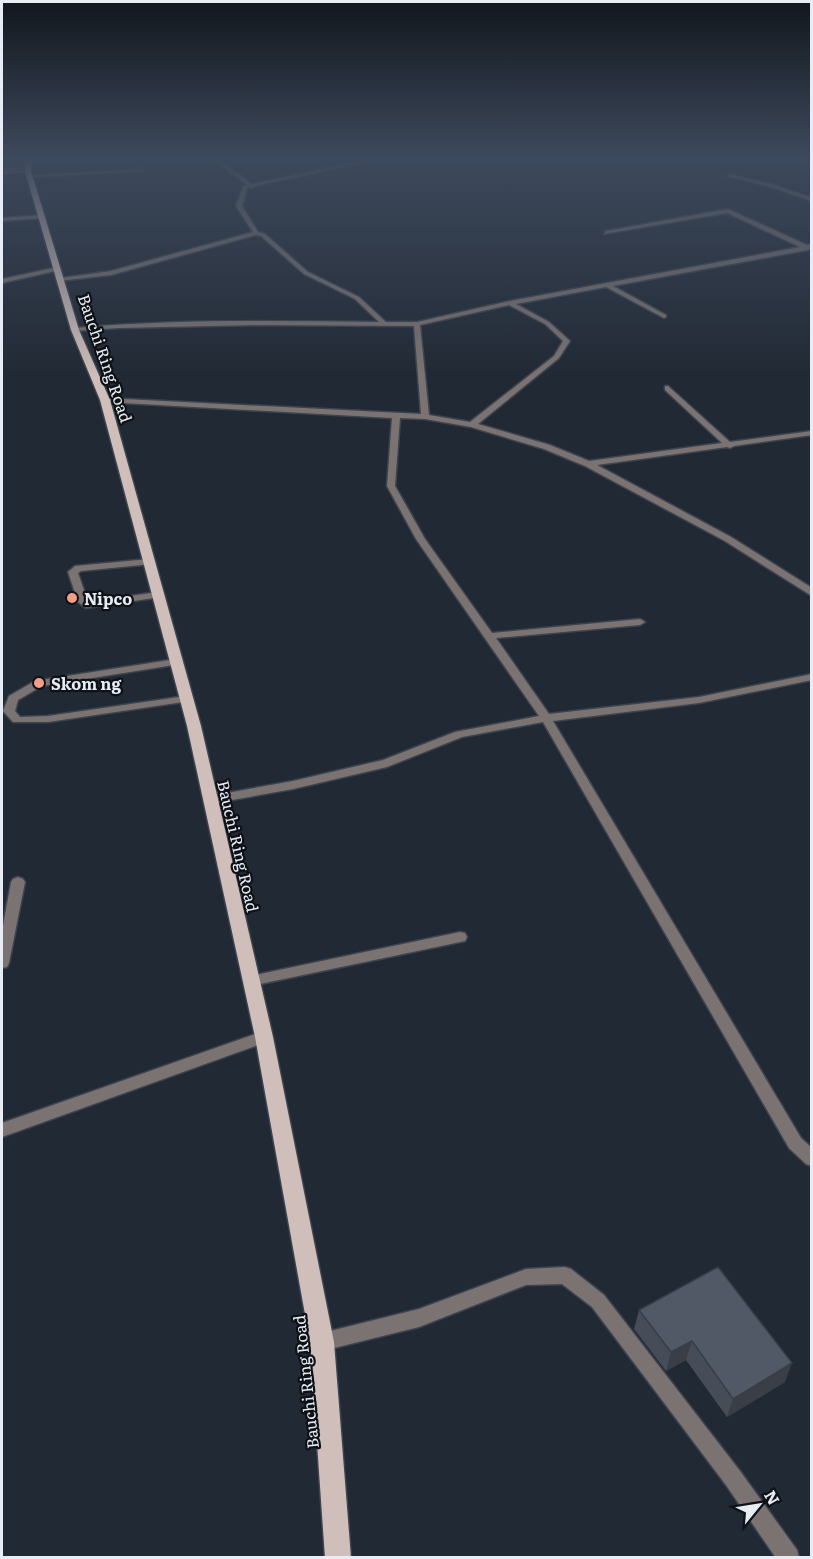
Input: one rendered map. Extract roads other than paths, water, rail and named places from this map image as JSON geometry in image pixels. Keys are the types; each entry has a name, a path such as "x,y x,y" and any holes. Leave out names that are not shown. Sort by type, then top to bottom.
{"main road":[{"name":"Bauchi Ring Road","path":"44,232 75,330 105,400 177,662 264,1037 322,1342 338,1557"}],"street":[{"path":"2,281 59,274 111,273 256,232 263,235 306,273 357,298 383,322"},
{"path":"606,233 613,232"},
{"path":"775,232 809,247"},
{"path":"75,330 130,326 383,322 417,324 510,303 809,247"},
{"path":"608,286 664,316"},
{"path":"472,425 557,357 567,340 547,323 510,303"},
{"path":"417,324 425,417"},
{"path":"668,388 730,446"},
{"path":"105,400 425,417 472,425 547,447 588,464 728,539 812,593"},
{"path":"396,417 391,486 421,539 546,718 795,1143 812,1159"},
{"path":"588,464 812,433"},
{"path":"796,436 812,444"},
{"path":"149,562 78,568 73,572 83,602 87,605 158,595"},
{"path":"489,636 640,622"},
{"path":"177,662 39,683 13,698 9,711 17,720 48,719 186,699"},
{"path":"210,800 387,764 459,734 546,718 699,700 812,677"},
{"path":"2,963 18,882"},
{"path":"251,981 460,937"},
{"path":"2,1131 264,1037"},
{"path":"322,1342 418,1318 526,1277 565,1275 598,1301 789,1557"}],"place":[{"name":"Nipco","path":"72,598"},
{"name":"Skom ng","path":"39,683"}]}
